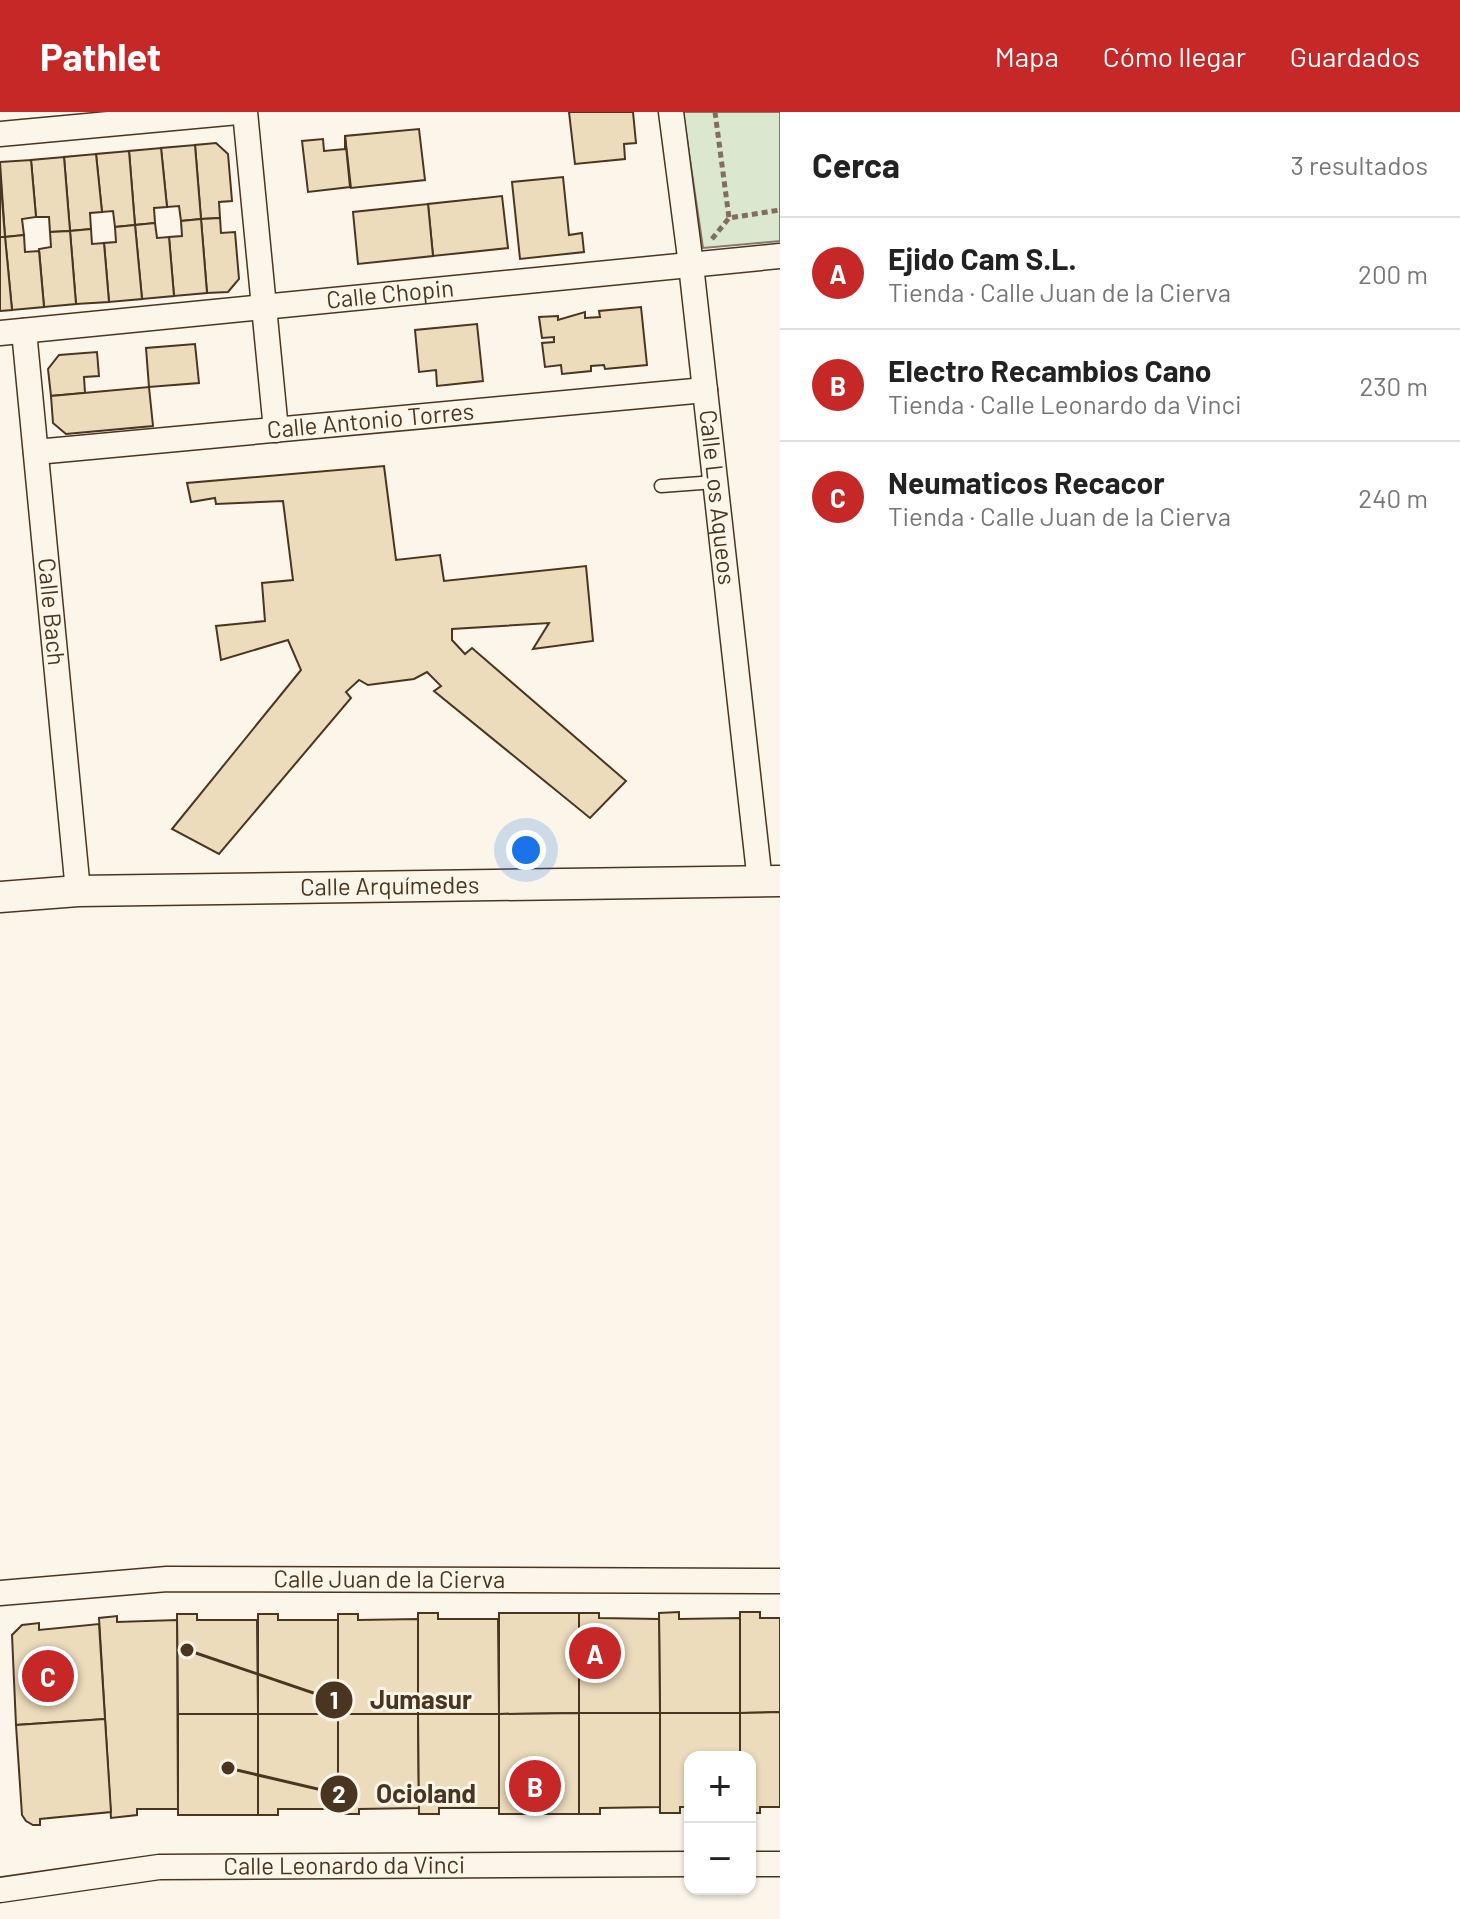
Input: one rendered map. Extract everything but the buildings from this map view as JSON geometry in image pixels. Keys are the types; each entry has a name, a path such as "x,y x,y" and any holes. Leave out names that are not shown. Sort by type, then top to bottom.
{"street":[{"path":"0,134 238,112"},
{"path":"245,112 276,430"},
{"name":"Calle Los Aqueos","path":"671,112 715,482 770,881"},
{"name":"Calle Chopin","path":"12,332 780,256"},
{"name":"Calle Bach","path":"12,332 36,452 78,891"},
{"name":"Calle Antonio Torres","path":"36,452 705,390"},
{"name":"Calle Arquímedes","path":"0,897 78,891 770,881"},
{"name":"Calle Juan de la Cierva","path":"0,1593 167,1579 780,1581"},
{"name":"Calle Leonardo da Vinci","path":"0,1889 159,1867 684,1864"},
{"path":"756,1864 780,1864"}],"lane":[{"path":"661,486 715,482"}],"path":[{"path":"716,112 729,218 780,210"}],"green space":[{"path":"683,112 780,112 780,241 703,248"}],"place":[{"name":"Jumasur","path":"187,1650"},
{"name":"Ejido Cam S.L.","path":"595,1653"},
{"name":"Neumaticos Recacor","path":"48,1676"},
{"name":"Ocioland","path":"228,1768"},
{"name":"Electro Recambios Cano","path":"535,1786"}]}
